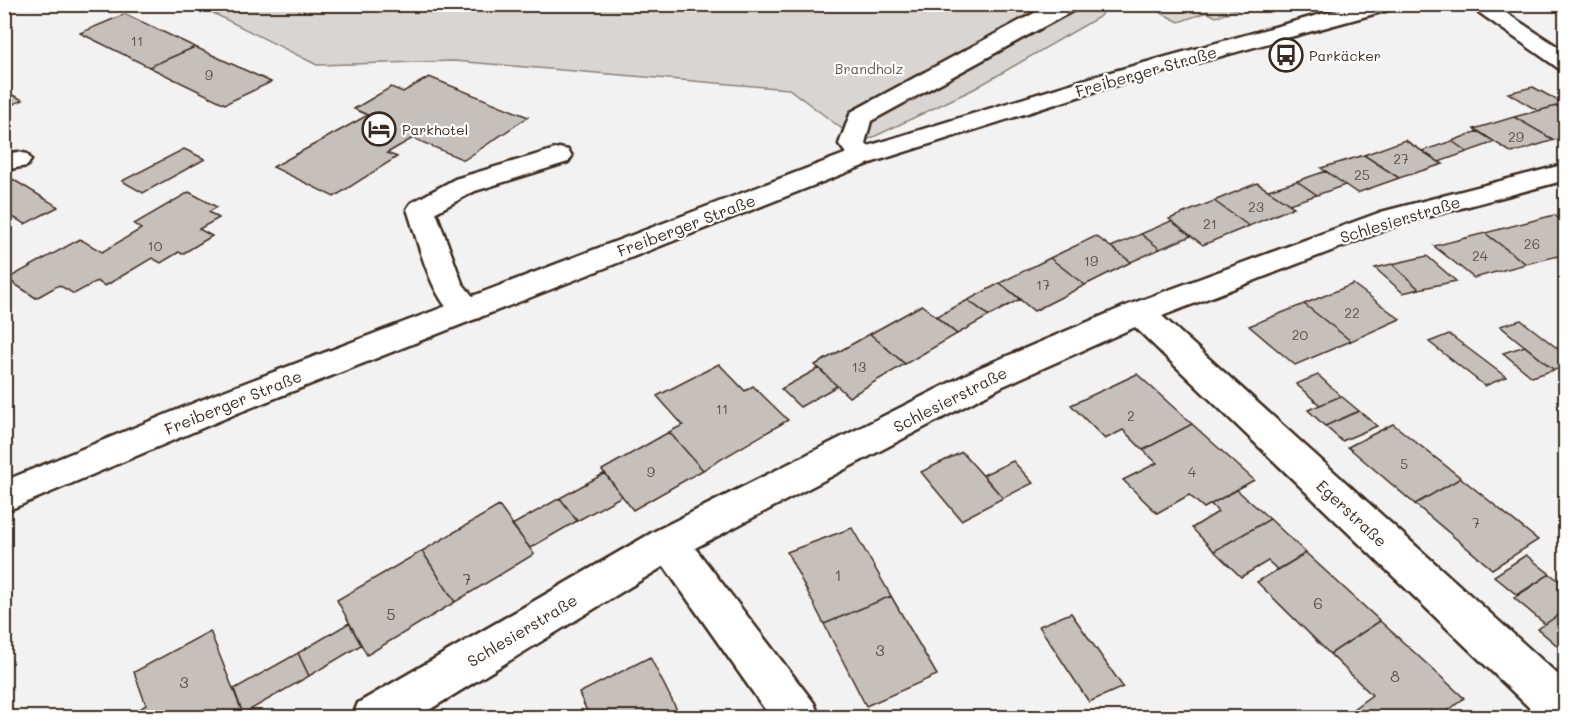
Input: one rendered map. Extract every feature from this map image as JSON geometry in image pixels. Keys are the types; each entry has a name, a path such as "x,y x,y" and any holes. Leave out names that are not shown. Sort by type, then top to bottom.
{"street":[{"path":"864,156 852,144 860,117 1068,4"},
{"name":"Freiberger Straße","path":"4,497 228,403 864,156 1101,82 1384,4"},
{"path":"1477,4 1566,63"},
{"path":"468,310 448,286 421,209 465,185 559,156"},
{"name":"Schlesierstraße","path":"374,717 669,543 991,377 1139,313 1391,218 1564,174"},
{"name":"Egerstraße","path":"1139,313 1566,712"},
{"path":"669,543 798,717"}],"green space":[{"name":"Brandholz","path":"197,5 1110,5 1099,17 974,89 861,143 789,89 454,61 317,65"},
{"path":"1145,5 1250,5 1216,17 1207,12 1179,22"}],"building":[{"path":"125,14 195,47 149,67 80,33"},
{"path":"195,47 271,82 225,104 149,67"},
{"path":"429,77 528,117 464,160 413,138 387,153 397,157 334,197 273,167 368,115 354,109 391,87 403,92"},
{"path":"1533,87 1564,104 1538,111 1508,93"},
{"path":"4,91 23,100 4,108"},
{"path":"1556,106 1566,111 1566,137 1554,140 1514,117"},
{"path":"1514,117 1554,140 1512,153 1474,129"},
{"path":"1478,131 1495,142 1467,152 1452,141"},
{"path":"1405,140 1443,164 1399,178 1364,155"},
{"path":"1452,141 1467,152 1439,162 1422,151"},
{"path":"184,149 205,159 143,193 122,181"},
{"path":"1364,155 1399,178 1357,193 1321,168"},
{"path":"1326,171 1345,185 1317,195 1297,181"},
{"path":"4,174 58,207 25,224 4,212"},
{"path":"1297,181 1317,195 1289,204 1268,190"},
{"path":"1257,183 1294,207 1249,226 1214,201"},
{"path":"189,192 217,207 209,212 219,218 199,229 212,236 182,254 179,252 161,263 152,258 105,286 97,281 74,294 59,285 36,298 7,279 80,239 102,252 141,229 134,224"},
{"path":"1214,201 1249,226 1203,245 1169,219"},
{"path":"1554,215 1566,223 1566,254 1526,264 1485,233"},
{"path":"1171,221 1191,236 1160,249 1141,234"},
{"path":"1485,233 1526,264 1474,278 1434,246"},
{"path":"1141,234 1160,249 1131,262 1111,247"},
{"path":"1096,236 1131,262 1085,285 1050,258"},
{"path":"1427,256 1456,281 1419,289 1392,264"},
{"path":"1050,258 1085,285 1034,311 1000,283"},
{"path":"1392,264 1419,289 1403,293 1375,268"},
{"path":"1000,283 1020,299 989,316 968,300"},
{"path":"1353,284 1400,319 1351,341 1304,304"},
{"path":"968,300 989,316 957,334 936,317"},
{"path":"1304,304 1351,341 1295,365 1249,326"},
{"path":"922,305 957,334 905,364 870,334"},
{"path":"1521,320 1566,355 1566,367 1554,370 1500,326"},
{"path":"870,334 905,364 849,397 815,365"},
{"path":"1449,334 1506,377 1485,386 1429,342"},
{"path":"1525,346 1554,370 1532,377 1503,353"},
{"path":"719,364 745,391 753,386 788,420 703,470 669,432 683,425 657,396"},
{"path":"819,368 837,386 800,407 781,389"},
{"path":"1137,374 1192,424 1143,450 1123,430 1105,439 1071,405"},
{"path":"1318,375 1341,396 1320,405 1296,384"},
{"path":"1341,396 1359,411 1325,426 1308,410"},
{"path":"1359,411 1377,426 1342,441 1325,426"},
{"path":"1192,424 1254,480 1204,508 1189,495 1157,513 1123,480 1157,463 1143,450"},
{"path":"1393,424 1461,478 1415,504 1348,447"},
{"path":"669,432 703,470 633,510 602,470"},
{"path":"962,452 1003,498 961,520 921,472"},
{"path":"1013,461 1033,483 1003,498 983,475"},
{"path":"605,473 622,496 577,521 560,498"},
{"path":"1461,478 1538,540 1492,569 1415,504"},
{"path":"1237,490 1270,519 1214,551 1192,528 1218,512 1211,504"},
{"path":"560,498 577,521 530,548 512,525"},
{"path":"499,506 534,554 455,602 422,551"},
{"path":"1270,519 1306,553 1278,570 1268,561 1241,577 1214,551"},
{"path":"852,528 891,596 824,624 787,552"},
{"path":"422,551 455,602 367,655 337,600"},
{"path":"1306,553 1380,621 1330,654 1257,582"},
{"path":"1526,555 1550,574 1517,595 1494,576"},
{"path":"1550,574 1566,586 1566,610 1545,624 1514,598"},
{"path":"891,596 937,675 866,706 824,624"},
{"path":"1566,610 1566,653 1538,629"},
{"path":"1071,613 1123,687 1089,702 1039,626"},
{"path":"1380,621 1464,698 1439,718 1347,718 1345,715 1372,695 1330,654"},
{"path":"349,623 361,645 309,676 298,653"},
{"path":"210,631 243,714 237,718 126,718 146,705 134,672"},
{"path":"298,653 309,676 243,714 234,689"},
{"path":"650,657 681,718 590,718 579,693"}],"place":[{"name":"Parkäcker","path":"1286,55"},
{"name":"Parkhotel","path":"379,129"}]}
